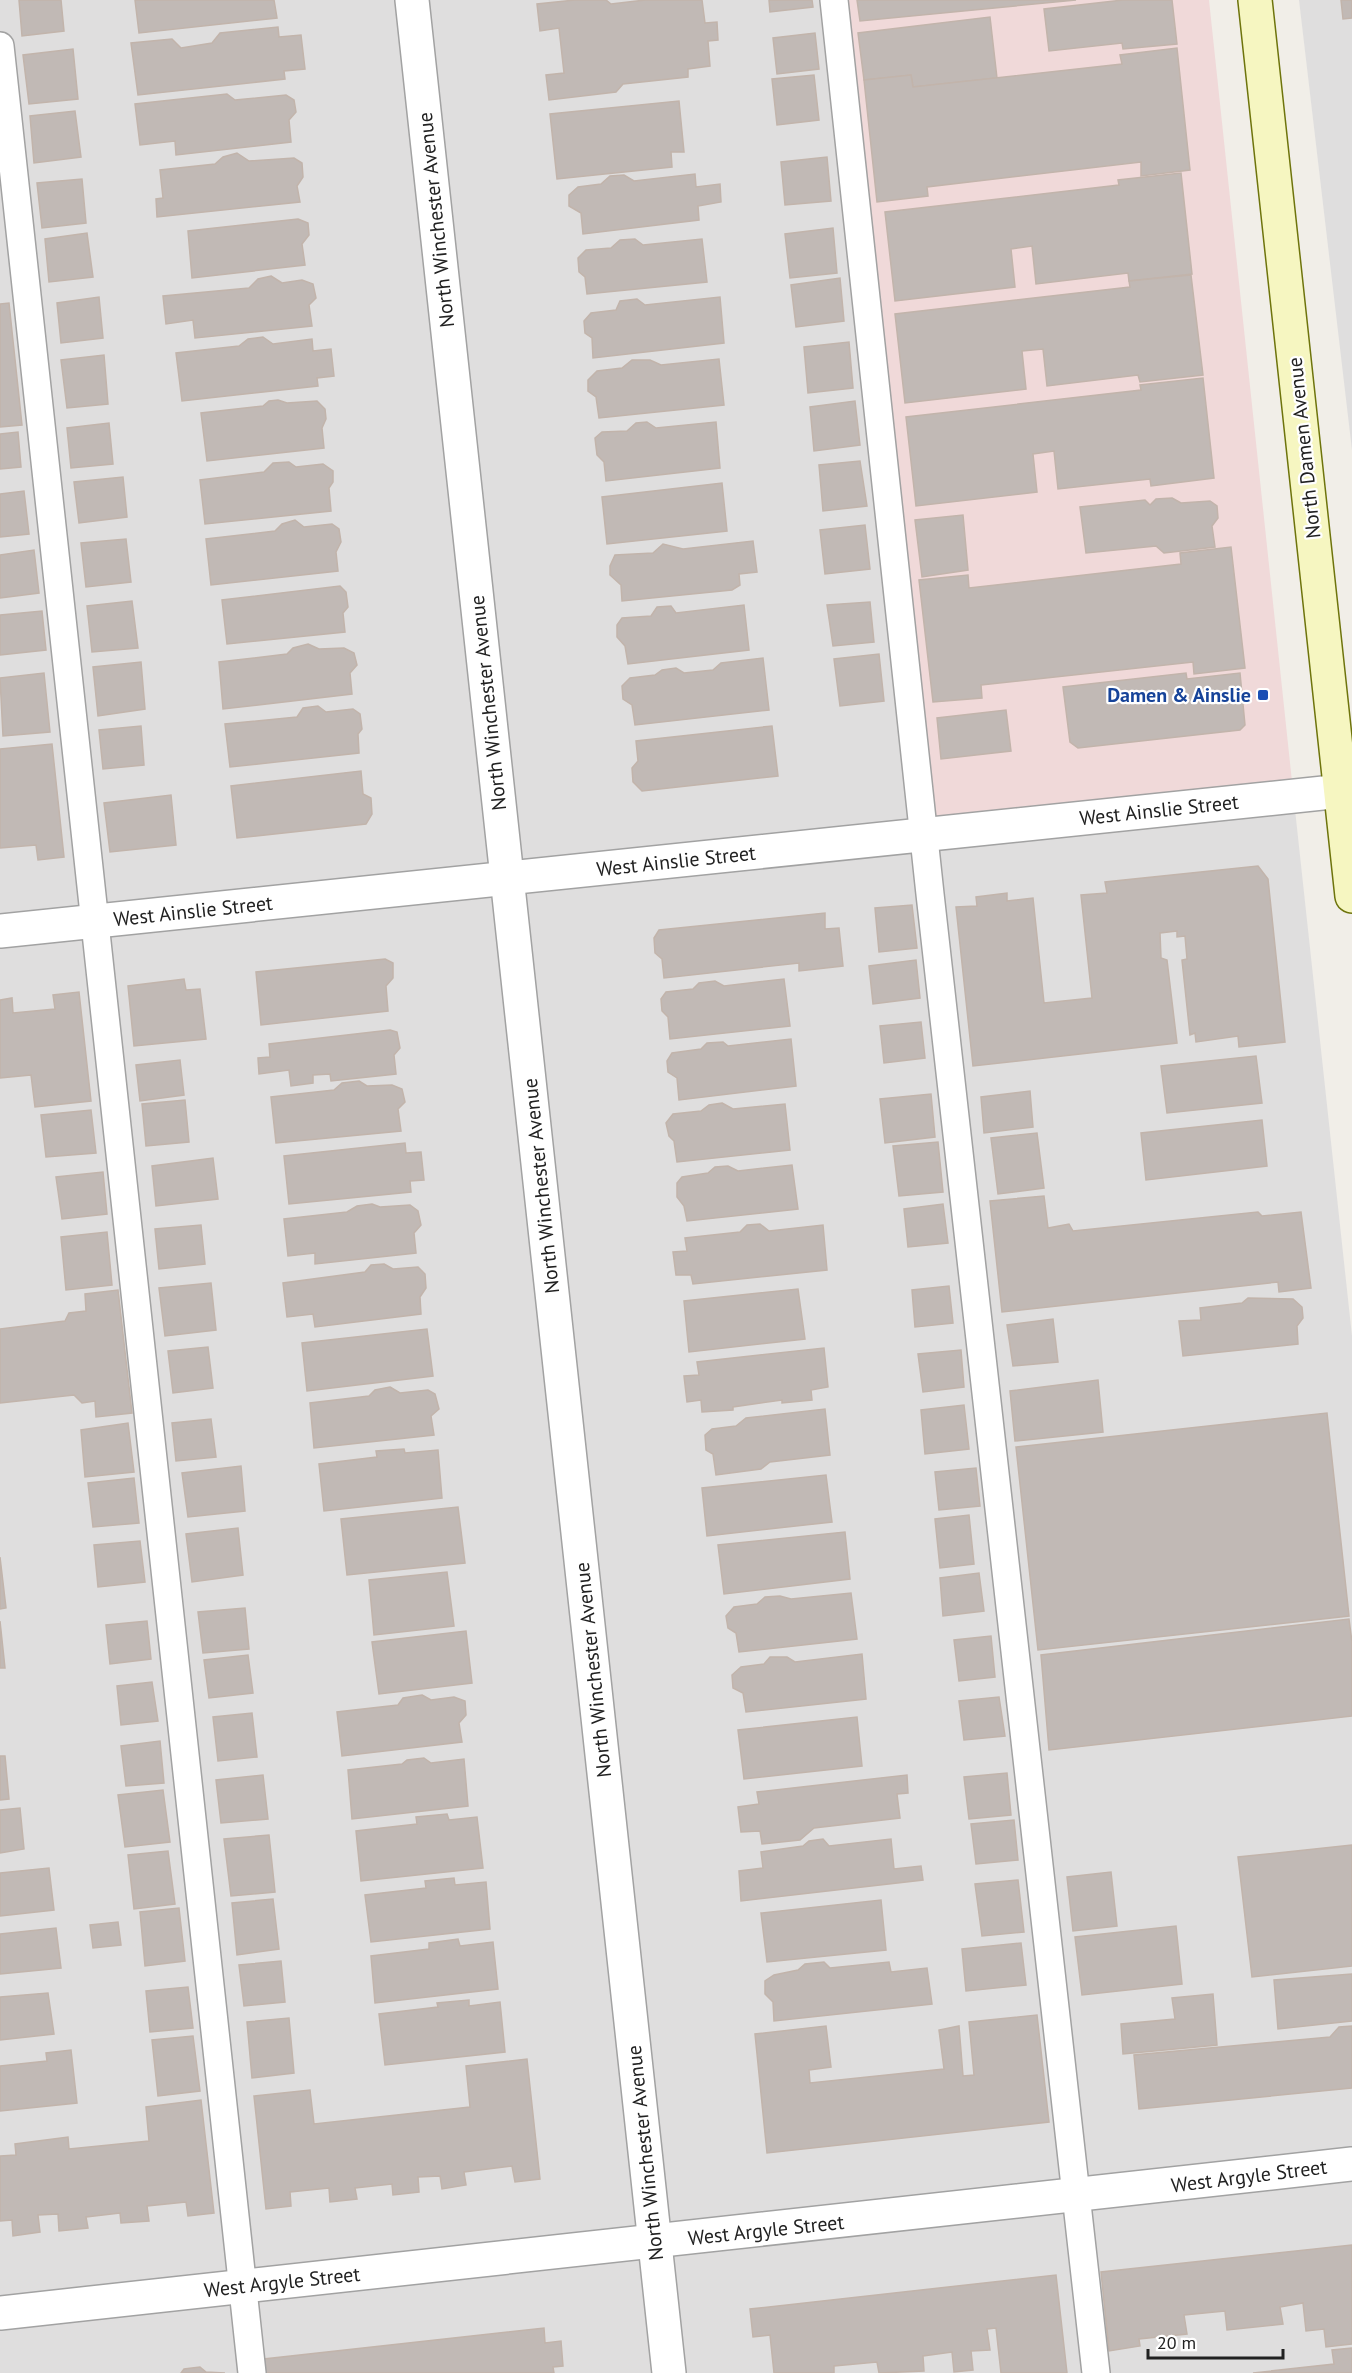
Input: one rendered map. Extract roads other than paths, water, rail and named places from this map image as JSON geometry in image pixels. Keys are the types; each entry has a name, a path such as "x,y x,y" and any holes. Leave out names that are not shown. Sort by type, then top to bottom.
{"main road":[{"name":"North Damen Avenue","path":"1255,0 1346,790 1352,896"}],"street":[{"name":"North Winchester Avenue","path":"412,0 669,2373"},
{"name":"West Ainslie Street","path":"0,931 1346,790"},
{"name":"West Argyle Street","path":"0,2313 1352,2164"}],"lane":[{"path":"834,0 924,835 1096,2373"},
{"path":"0,46 252,2373"}],"place":[{"name":"Damen & Ainslie","path":"1263,695"}]}
